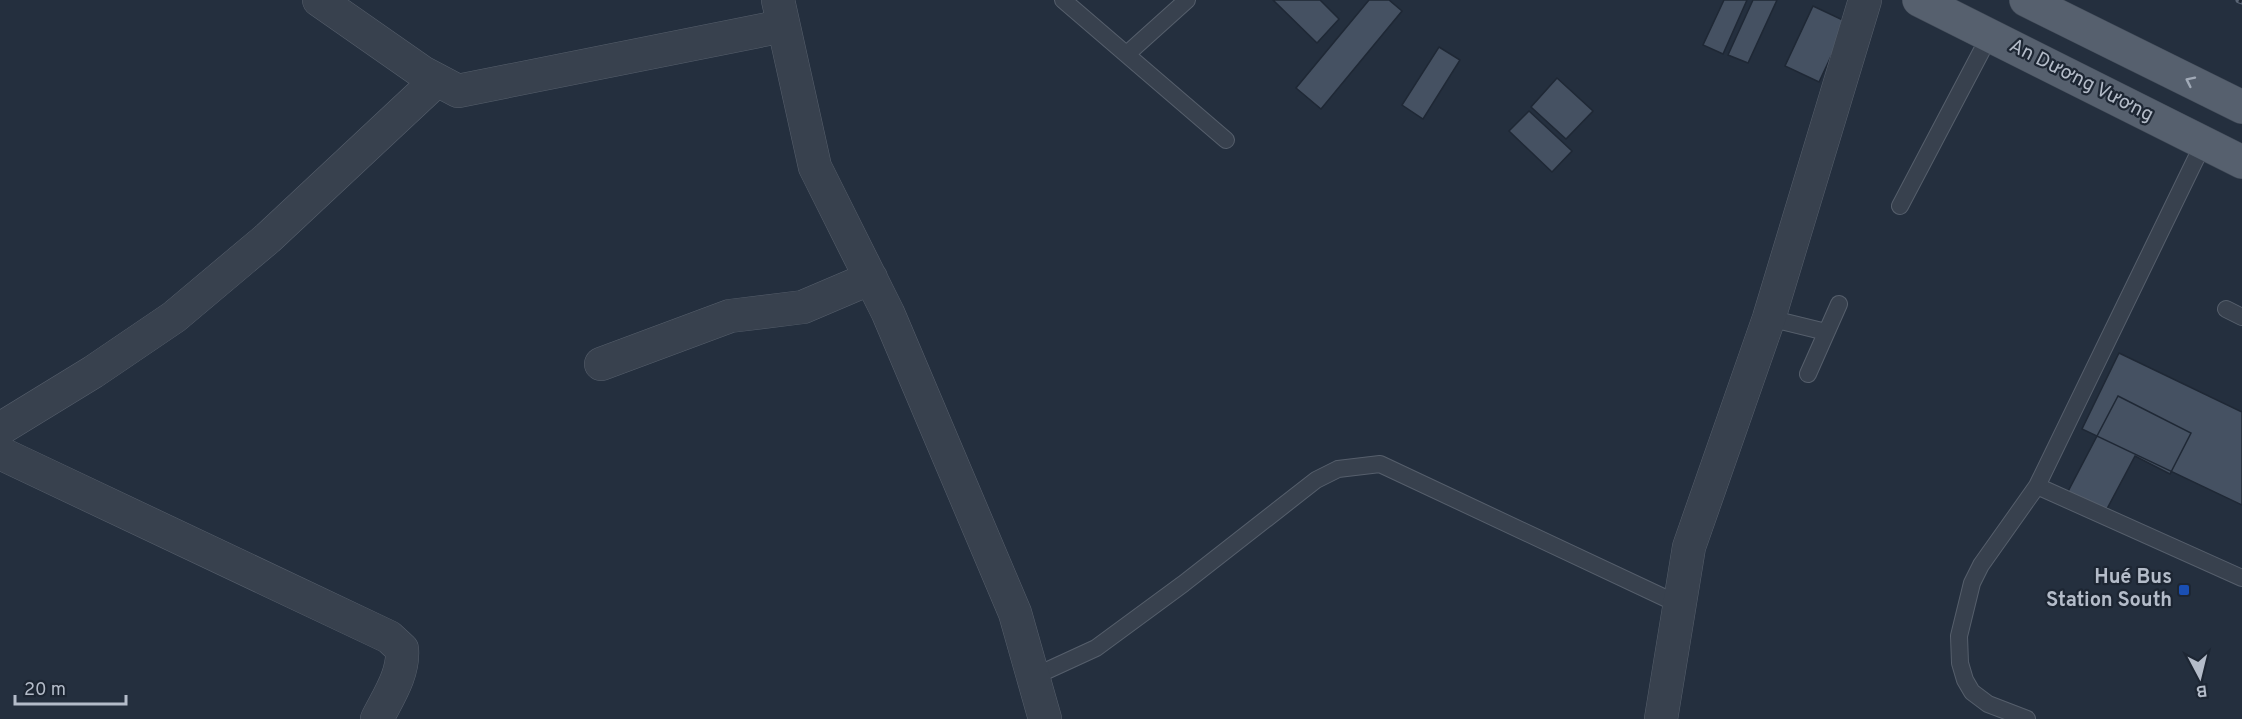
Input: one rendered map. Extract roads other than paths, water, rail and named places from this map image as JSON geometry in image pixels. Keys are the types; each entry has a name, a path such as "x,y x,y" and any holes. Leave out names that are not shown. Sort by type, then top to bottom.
{"main road":[{"name":"An Dương Vương","path":"1919,0 2242,162"},
{"path":"2026,0 2242,107"}],"street":[{"path":"319,0 422,72 458,92 780,13 815,167 888,313 1015,613 1045,719"},
{"path":"1662,719 1689,547 1769,318 1865,0"},
{"path":"0,429 93,372 174,317 268,238 437,81"},
{"path":"601,364 730,316 803,307 871,278"},
{"path":"0,453 388,637 402,649 403,661 399,675 377,719"}],"lane":[{"path":"1063,0 1226,140"},
{"path":"1126,54 1187,0"},
{"path":"1900,206 1990,35"},
{"path":"2027,719 1988,704 1971,692 1965,680 1960,663 1959,636 1972,584 1981,564 2037,486 2204,142"},
{"path":"1808,374 1839,304"},
{"path":"2226,309 2242,317"},
{"path":"1769,318 1826,332"},
{"path":"1033,677 1096,648 1183,584 1316,480 1338,469 1380,464 1680,604"},
{"path":"2037,486 2242,578"}],"place":[{"name":"Hué Bus Station South","path":"2184,590"}]}
